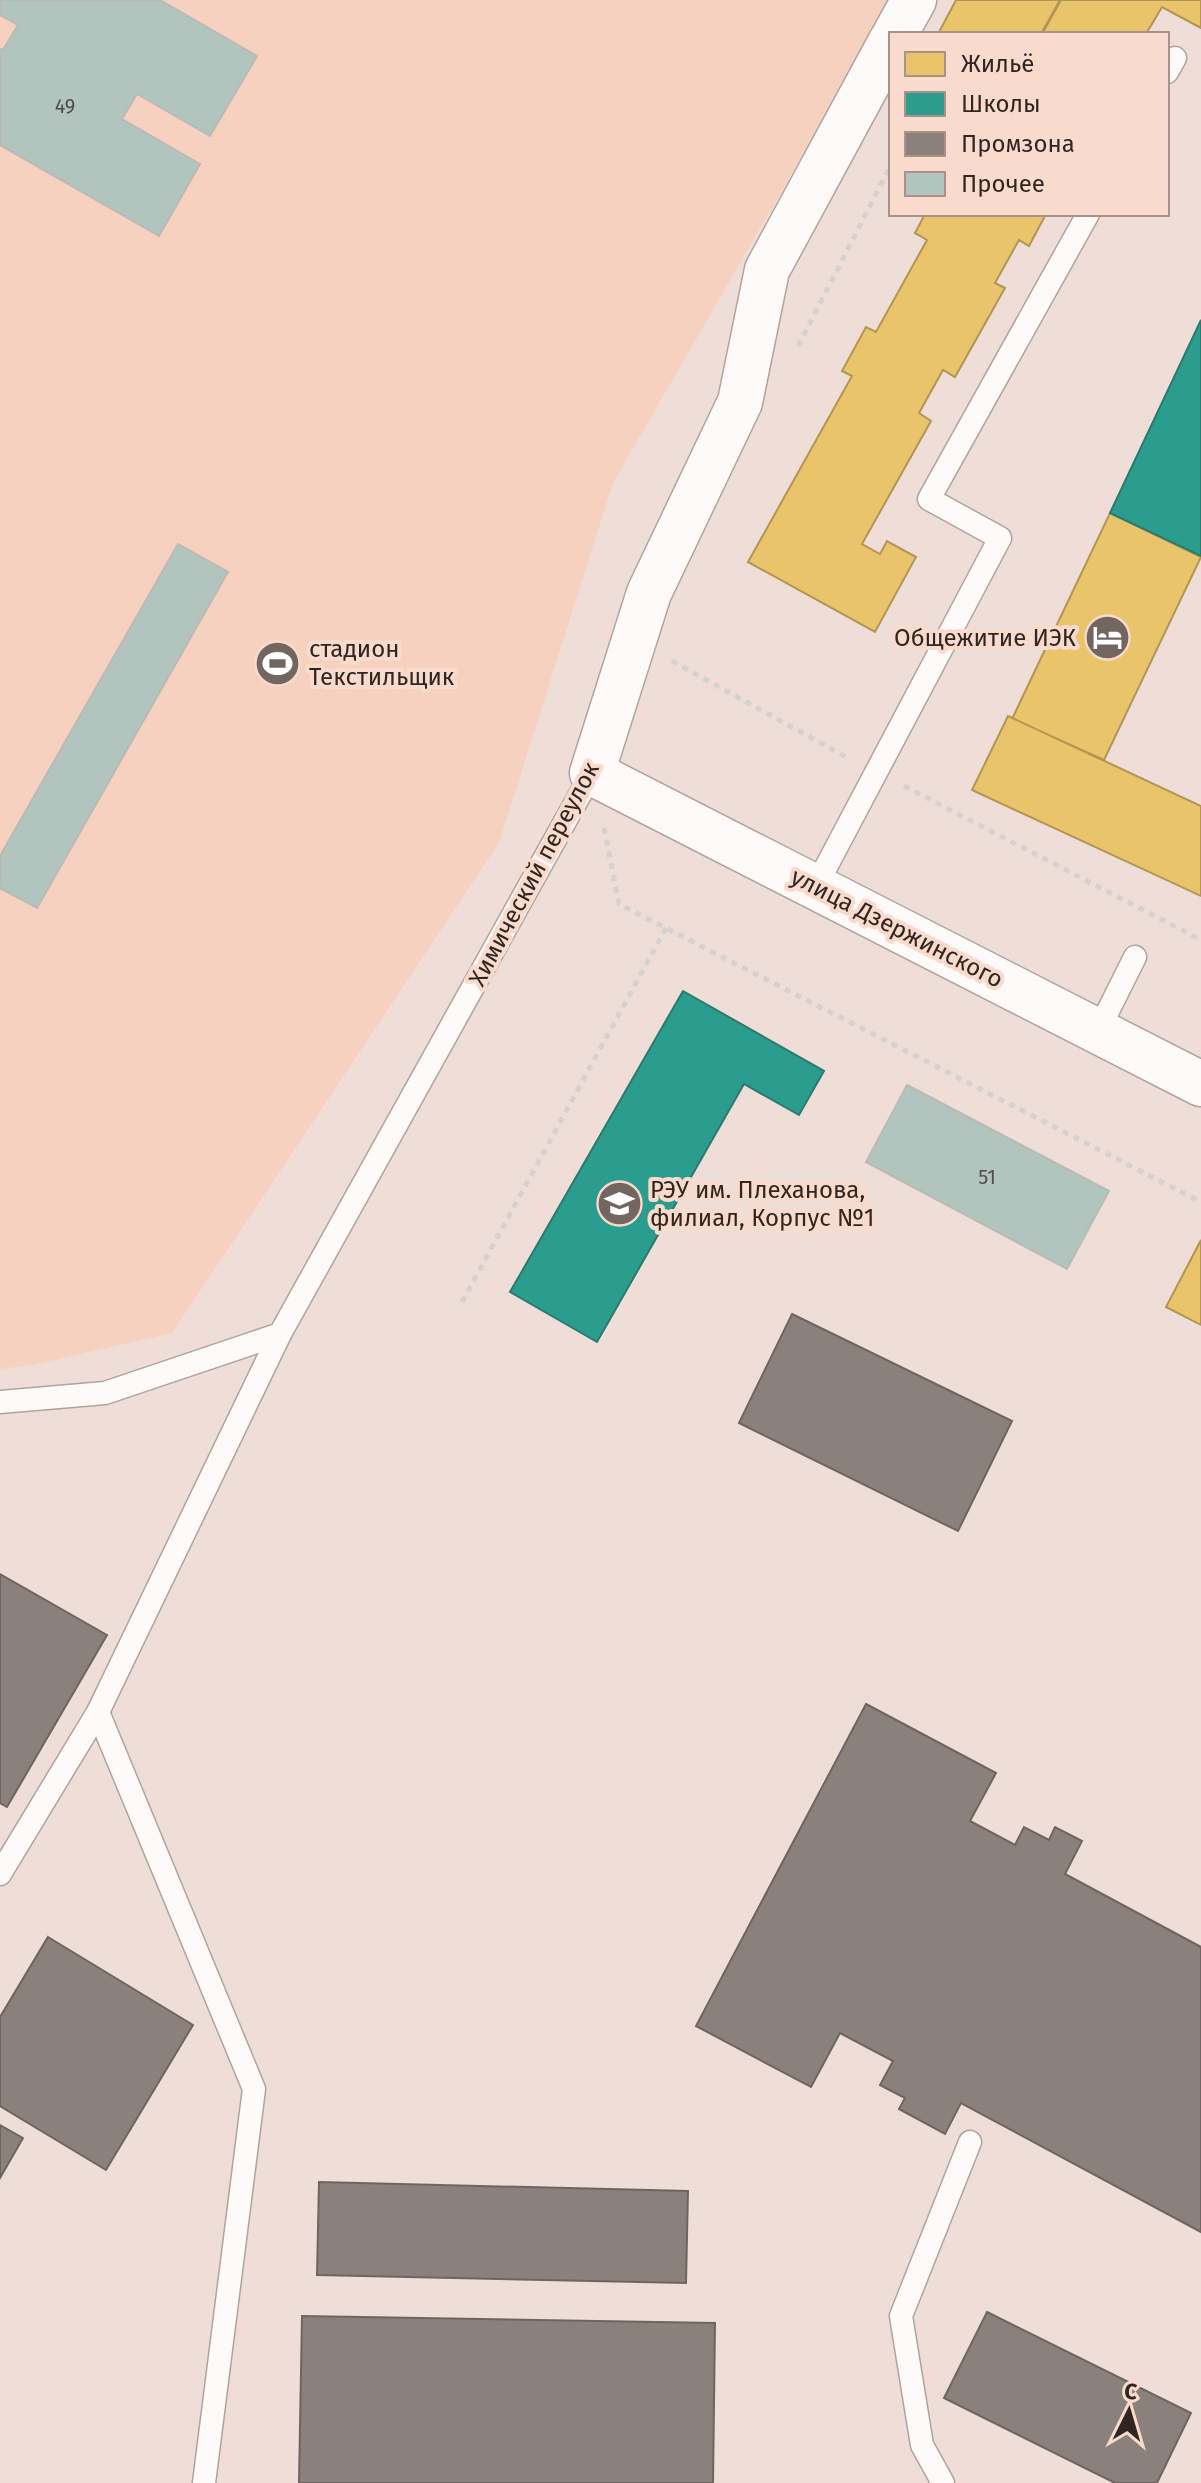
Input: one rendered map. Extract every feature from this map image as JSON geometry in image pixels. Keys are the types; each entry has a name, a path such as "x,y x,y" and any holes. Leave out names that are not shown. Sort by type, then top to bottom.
{"street":[{"path":"896,32 914,0"},
{"name":"Химический переулок","path":"592,773 649,593 740,402 767,270 889,45"},
{"name":"улица Дзержинского","path":"592,773 1201,1084"}],"lane":[{"path":"816,886 1000,538 929,499 1087,216"},
{"name":"Химический переулок","path":"0,1874 98,1712 280,1334 592,773"},
{"path":"1098,1031 1135,957"},
{"path":"0,1402 105,1393 280,1334"},
{"path":"98,1712 254,2089 204,2483"},
{"path":"943,2483 922,2445 901,2316 970,2142"}],"path":[{"path":"792,358 889,169"},
{"path":"671,660 875,772 1201,940"},
{"path":"592,773 619,904 1201,1202"},
{"path":"462,1302 666,928"}],"shaded area":[{"name":"стадион Текстильщик","path":"0,0 892,0 613,483 499,843 172,1333 33,1365 0,1369"}],"building: Жильё":[{"path":"956,0 1060,0 1042,32 939,32"},
{"path":"1061,0 1201,0 1201,28 1162,7 1147,32 1043,32"},
{"path":"924,216 1045,216 1029,246 1019,240 995,283 1005,288 955,377 943,370 919,413 931,421 862,544 880,554 887,541 916,557 875,632 748,562 852,376 842,371 866,327 876,332 927,240 915,233"},
{"name":"Общежитие ИЭК","path":"1110,513 1201,557 1104,760 1012,719"},
{"name":"Общежитие ИЭК","path":"1008,716 1201,806 1201,896 972,790"},
{"path":"1201,1240 1201,1325 1166,1307"}],"building: Школы":[{"path":"1201,320 1201,556 1110,513"},
{"name":"РЭУ им. Плеханова, филиал, Корпус №1","path":"683,991 824,1071 799,1115 744,1084 597,1342 510,1292"}],"building: Промзона":[{"path":"792,1314 1012,1421 958,1531 739,1423"},
{"path":"0,1574 107,1635 7,1807 0,1803"},
{"path":"866,1704 996,1773 970,1821 1015,1845 1024,1827 1049,1840 1055,1827 1082,1841 1065,1874 1201,1947 1201,2232 961,2103 945,2134 899,2109 905,2098 880,2085 893,2061 840,2033 811,2087 696,2026"},
{"path":"48,1937 193,2025 106,2170 0,2106 0,2017"},
{"path":"0,2125 23,2138 0,2178"},
{"path":"319,2182 688,2191 686,2283 317,2275"},
{"path":"987,2312 1191,2413 1157,2483 1115,2483 944,2398"},
{"path":"302,2316 715,2323 713,2483 299,2483"}],"building: Прочее":[{"path":"0,0 160,0 257,56 210,136 137,94 122,119 200,164 159,236 0,145 0,49 3,50 18,25 0,15"},
{"path":"178,544 228,572 37,908 0,888 0,856"},
{"path":"907,1085 1109,1191 1067,1269 866,1162"}],"place":[{"name":"Общежитие ИЭК","path":"1107,638"},
{"name":"стадион Текстильщик","path":"278,663"},
{"name":"РЭУ им. Плеханова, филиал, Корпус №1","path":"619,1204"}]}
